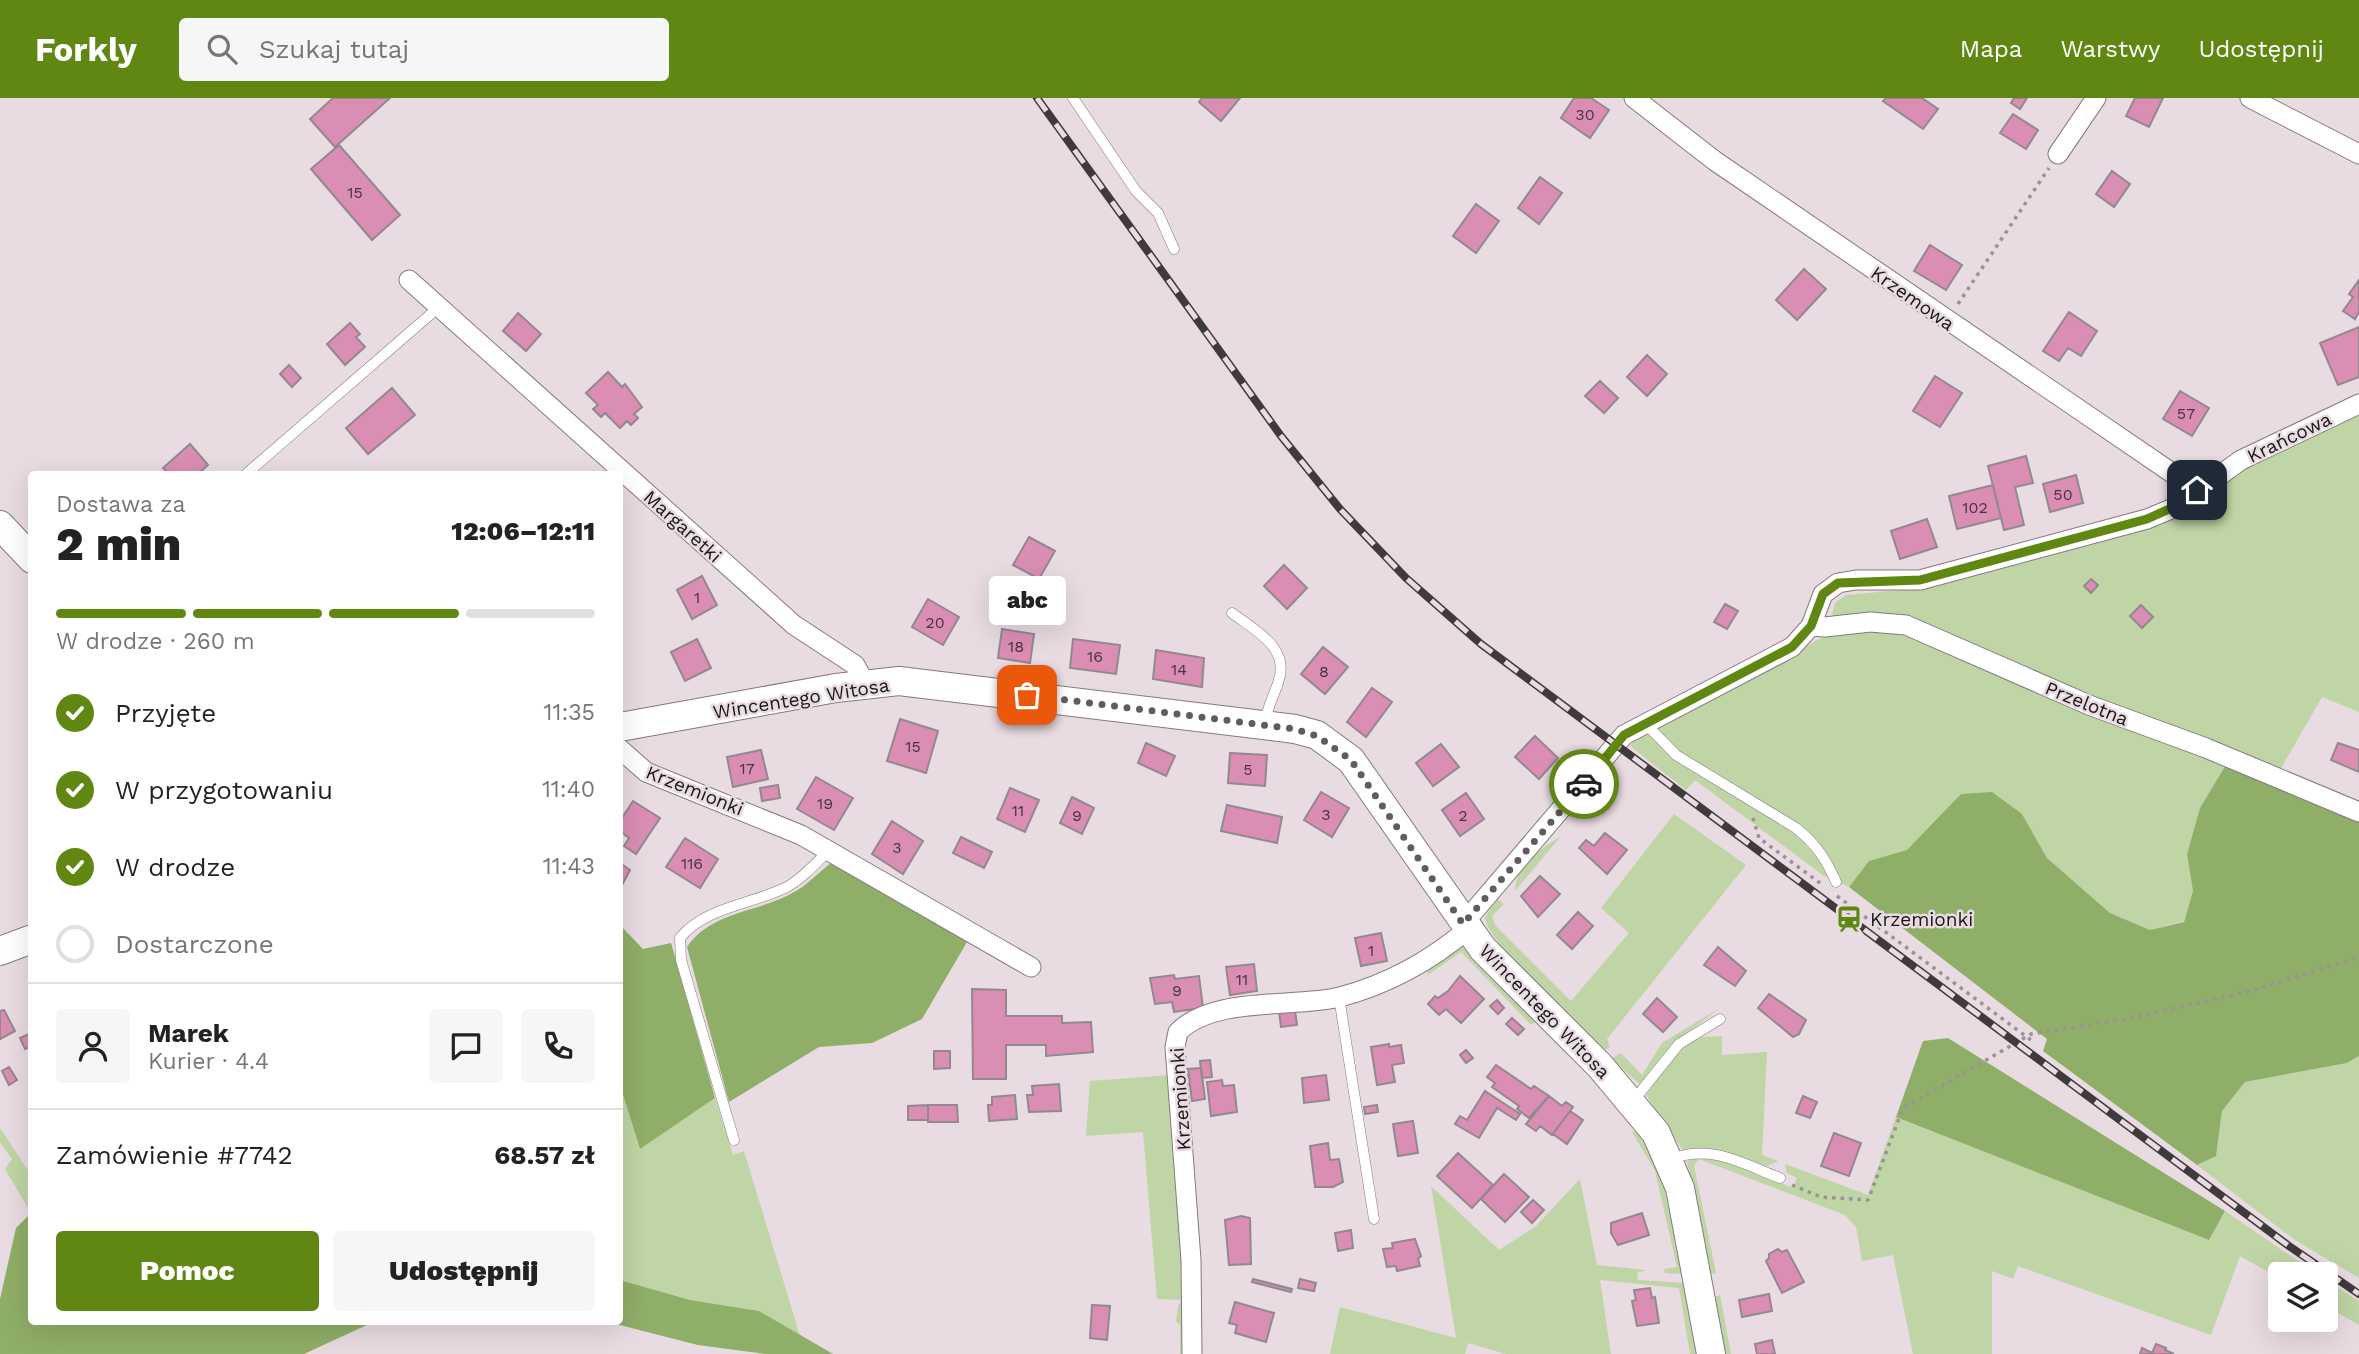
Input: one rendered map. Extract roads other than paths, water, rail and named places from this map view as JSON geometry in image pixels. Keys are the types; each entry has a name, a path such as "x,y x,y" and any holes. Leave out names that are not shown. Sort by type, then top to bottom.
{"street":[{"name":"Krzemowa","path":"1634,98 1715,161 2197,490"},
{"path":"2058,155 2096,98"},
{"path":"2250,98 2359,154"},
{"name":"Margaretki","path":"409,280 622,471"},
{"name":"Krańcowa","path":"1466,926 1624,735 1792,647 1811,626 1823,594 1838,583 1920,580 2147,519 2176,506 2241,460 2359,404"},
{"name":"Margaretki","path":"623,472 794,625 855,666 865,684"},
{"path":"0,525 28,555"},
{"name":"Przelotna","path":"1811,626 1870,622 1906,625 2089,705 2206,748 2359,812"},
{"name":"Wincentego Witosa","path":"623,726 865,684 928,683 1265,725 1317,736 1351,760 1466,926 1501,968 1632,1101 1656,1133 1670,1160 1689,1227 1711,1354"},
{"name":"Krzemionki","path":"623,752 646,772 783,826 1031,967"},
{"name":"Krzemionki","path":"1192,1354 1191,1260 1175,1047 1178,1032 1205,1017 1240,1007 1339,997 1411,972 1466,926"},
{"path":"0,951 28,940"}],"lane":[{"path":"1073,98 1136,191 1158,213 1174,249"},
{"path":"249,471 439,307"},
{"path":"1232,613 1272,643 1279,655 1282,669 1265,713 1265,725"},
{"path":"1644,723 1676,755 1786,822 1813,842 1824,856 1836,882"},
{"path":"734,1140 681,960 680,938 689,927 703,919 790,885 828,851"},
{"path":"1339,997 1374,1219"},
{"path":"1632,1101 1679,1044 1720,1019"},
{"path":"1670,1160 1691,1152 1707,1152 1780,1178"}],"railway":[{"path":"1037,98 1281,436 1340,509 1406,578 1481,644 2289,1246 2359,1294"}],"place":[{"name":"abc","path":"1027,695"},
{"name":"Krzemionki","path":"1849,919"}]}
